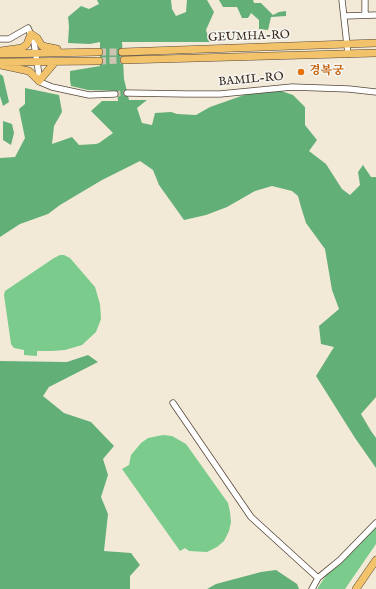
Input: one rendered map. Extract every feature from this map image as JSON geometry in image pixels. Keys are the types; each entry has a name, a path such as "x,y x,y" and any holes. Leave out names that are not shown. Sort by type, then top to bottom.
{"main road":[{"path":"0,51 22,48 27,44 31,34 37,38 45,48 76,53"},
{"name":"GEUMHA-RO","path":"122,52 376,43"},
{"path":"0,54 99,52"},
{"name":"GEUMHA-RO","path":"124,60 376,53"},
{"path":"0,64 99,61"},
{"path":"0,64 29,71 39,81 55,62"},
{"path":"356,589 376,560"}],"street":[{"path":"342,0 348,54"},
{"path":"365,0 365,15"},
{"path":"344,16 376,15"},
{"path":"0,39 9,39 28,28 34,42 39,81 41,83 52,87 89,95 115,94"},
{"name":"BAMIL-RO","path":"128,93 220,94 292,88 349,89 376,92"},
{"path":"173,403 252,517 318,578"},
{"path":"312,589 318,578 340,560 376,523"}],"green space":[{"path":"97,0 171,0 172,9 176,16 186,12 187,0 207,0 214,12 206,30 210,42 122,42 124,79 129,100 147,100 137,108 142,123 152,125 155,113 171,112 177,114 196,115 210,107 247,94 281,91 293,95 305,107 305,125 317,140 309,151 326,164 342,189 350,195 360,185 358,172 363,165 371,177 376,177 376,397 361,414 376,438 376,468 355,438 316,376 334,347 321,344 319,326 339,309 332,290 325,249 306,223 298,196 292,191 272,186 255,191 227,207 206,215 184,220 159,185 153,170 140,161 102,180 60,205 48,214 20,224 0,237 0,158 15,157 25,138 19,109 25,104 25,88 59,95 62,112 54,126 52,144 72,137 79,145 96,144 113,133 91,111 102,101 118,101 117,91 88,90 71,86 70,80 70,71 100,66 100,42 90,44 68,43 68,17 81,6 89,9 99,4"},
{"path":"219,0 253,0 254,3 261,3 273,15 286,11 286,16 271,17 268,30 259,29 259,20 251,13 248,18 242,18 237,7 223,7"},
{"path":"0,74 3,76 9,102 3,106 0,96"},
{"path":"3,121 12,124 14,133 11,145 3,140"},
{"path":"60,255 70,258 95,287 100,304 101,319 96,332 82,345 65,350 37,351 37,356 24,355 24,350 14,348 11,344 4,295 5,291"},
{"path":"88,355 98,362 49,387 43,396 64,413 91,422 114,446 103,459 108,475 101,497 108,514 104,551 131,553 140,565 130,576 130,589 0,589 0,361 67,362"},
{"path":"163,435 172,436 186,444 228,503 231,522 229,531 224,541 217,547 207,552 189,551 185,548 180,551 122,469 129,465 131,455 141,443 148,438"},
{"path":"376,527 376,544 345,589 317,589 327,574"},
{"path":"276,570 297,584 299,589 207,589 216,584 261,572"}],"tunnel":[{"path":"99,52 122,52"},
{"path":"99,61 124,60"},
{"path":"115,94 127,93"}],"place":[{"name":"경복궁","path":"301,72"}]}
